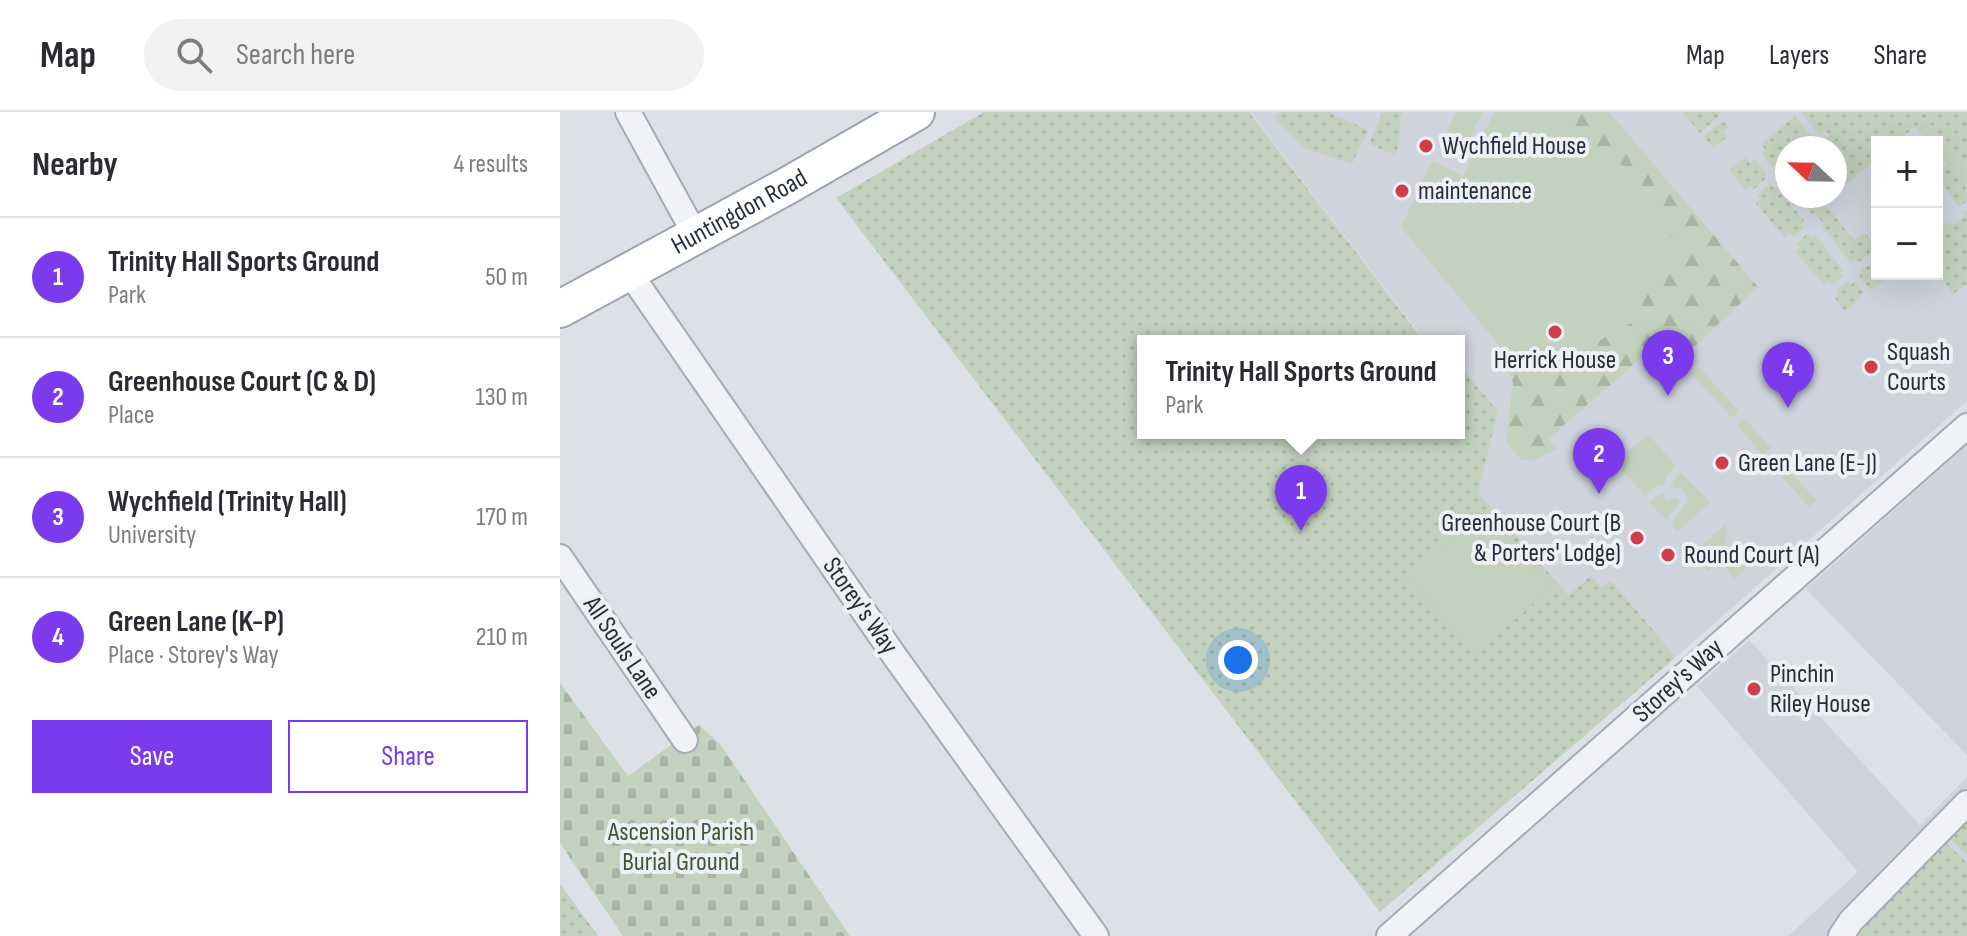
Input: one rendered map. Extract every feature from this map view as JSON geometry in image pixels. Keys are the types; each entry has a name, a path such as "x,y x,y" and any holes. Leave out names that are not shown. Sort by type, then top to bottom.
{"main road":[{"name":"Huntingdon Road","path":"560,309 696,236 893,118"}],"street":[{"path":"628,112 696,236"},
{"name":"Storey's Way","path":"629,272 896,658 1096,936"},
{"name":"Storey's Way","path":"1389,936 1967,426"},
{"name":"All Souls Lane","path":"560,557 685,740"},
{"path":"1841,936 1851,921 1967,803"}],"shaded area":[{"path":"1250,112 1967,112 1967,401 1676,657 1611,580 1602,588 1568,596 1478,492 1498,412 1465,372 1465,335 1420,335"},
{"path":"1967,445 1967,755 1806,589"},
{"path":"1749,640 1920,825 1967,777 1967,936 1788,936 1858,872 1697,686"}],"green space":[{"path":"984,112 1249,112 1419,335 1137,335 1137,439 1465,439 1465,371 1498,412 1478,492 1568,595 1591,576 1602,587 1611,580 1676,657 1380,912 836,198"},
{"path":"1279,112 1328,112 1368,130 1352,164 1305,148 1274,117"},
{"path":"1383,112 1403,112 1395,155 1369,144"},
{"path":"1456,112 1482,112 1464,150 1443,141"},
{"path":"1494,112 1565,112 1585,149 1626,167 1654,216 1682,250 1631,300 1637,320 1568,357 1565,376 1499,345 1401,227 1432,161 1463,176"},
{"path":"1565,112 1609,112 1758,287 1673,367 1655,346 1548,439 1557,449 1531,461 1520,459 1506,440 1513,383 1499,345 1564,375 1568,357 1637,320 1631,300 1682,250 1654,216 1626,167 1585,149"},
{"path":"1683,112 1717,112 1720,115 1700,133"},
{"path":"1801,112 1967,112 1967,168 1925,118 1904,136 1871,136 1871,164 1847,183 1847,136 1829,136 1825,130 1819,135"},
{"path":"1795,116 1811,136 1775,136 1775,165 1772,167 1762,154 1766,150 1761,144"},
{"path":"1926,118 1940,136 1923,136 1915,127"},
{"path":"1723,121 1728,127 1723,131 1728,136 1713,148 1704,136"},
{"path":"1943,139 1967,169 1967,190 1943,160"},
{"path":"1745,157 1750,163 1755,159 1766,173 1765,179 1753,190 1750,186 1745,190 1729,170"},
{"path":"1947,165 1967,190 1967,201 1959,207 1943,186 1943,168"},
{"path":"1770,184 1775,187 1775,208 1794,208 1804,221 1801,224 1804,228 1793,237 1789,233 1784,238 1756,203 1760,199 1757,195"},
{"path":"1807,208 1828,208 1854,240 1865,233 1871,241 1871,252 1858,263 1855,259 1851,263 1822,227 1824,224 1815,213 1812,214"},
{"path":"1967,209 1967,283 1953,294 1942,280 1943,226 1947,222 1952,226 1965,216 1963,212"},
{"path":"1807,234 1811,238 1815,235 1843,270 1840,273 1843,276 1832,285 1829,281 1824,285 1795,251 1800,247 1797,243"},
{"path":"1871,264 1871,280 1885,280 1869,289 1860,277 1861,271"},
{"path":"1847,281 1851,285 1855,281 1864,293 1846,312 1835,298 1839,294 1836,291"},
{"path":"1699,367 1739,411 1732,418 1692,374"},
{"path":"1744,418 1771,448 1763,455 1737,425"},
{"path":"1648,434 1676,466 1667,475 1665,485 1657,485 1645,496 1616,463"},
{"path":"1776,456 1817,501 1809,507 1769,462"},
{"path":"1680,472 1710,502 1677,532 1671,525 1688,499 1682,489 1670,487"},
{"path":"1663,492 1666,501 1677,498 1680,502 1666,520 1649,502"},
{"path":"1483,511 1551,588 1476,655 1407,578"},
{"path":"1727,523 1725,560 1708,571 1696,557 1696,551"},
{"path":"1748,547 1757,558 1734,579 1726,568 1734,554"},
{"name":"Ascension Parish Burial Ground","path":"560,683 628,776 699,725 720,744 850,936 623,936 560,843"},
{"path":"1967,816 1967,855 1947,836"},
{"path":"1943,840 1967,863 1967,936 1859,936 1874,914"},
{"path":"560,884 598,936 560,936"}],"place":[{"name":"Wychfield House","path":"1426,146"},
{"name":"maintenance","path":"1402,191"},
{"name":"Herrick House","path":"1555,332"},
{"name":"Squash Courts","path":"1871,367"},
{"name":"Wychfield (Trinity Hall)","path":"1668,396"},
{"name":"Green Lane (K-P)","path":"1788,408"},
{"name":"Green Lane (E-J)","path":"1722,463"},
{"name":"Greenhouse Court (C & D)","path":"1599,494"},
{"name":"Trinity Hall Sports Ground","path":"1301,531"},
{"name":"Greenhouse Court (B & Porters' Lodge)","path":"1637,538"},
{"name":"Round Court (A)","path":"1668,555"},
{"name":"Pinchin Riley House","path":"1754,689"}]}
